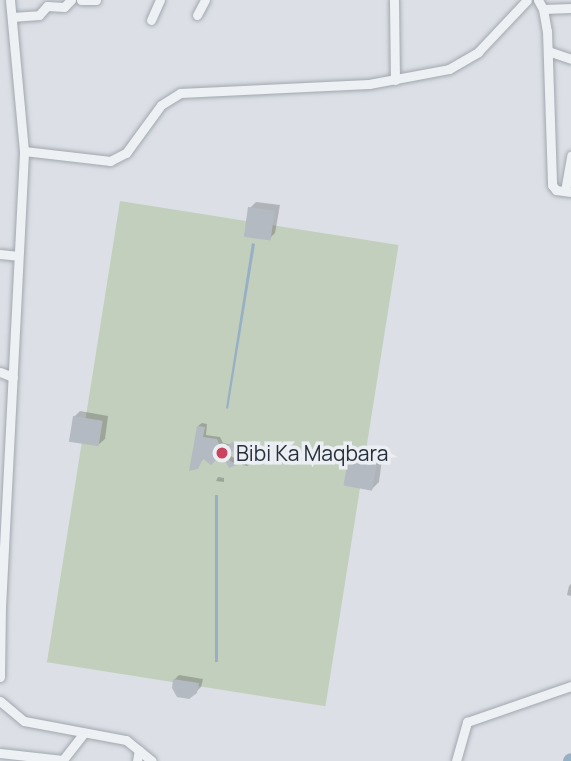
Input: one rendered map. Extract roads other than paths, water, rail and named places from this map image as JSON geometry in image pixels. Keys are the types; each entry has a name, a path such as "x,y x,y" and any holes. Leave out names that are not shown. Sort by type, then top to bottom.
{"street":[{"path":"0,677 0,607 24,150 10,0"},
{"path":"12,18 39,15 47,6 64,7 71,0"},
{"path":"81,0 96,0"},
{"path":"151,20 160,0"},
{"path":"197,15 205,0"},
{"path":"394,0 392,21 395,80"},
{"path":"24,150 110,161 126,153 161,105 180,93 395,80 449,69 478,52 527,0"},
{"path":"571,8 541,4 548,51 551,182 554,188 568,192 571,156"},
{"path":"548,51 571,59"},
{"path":"0,254 18,256"},
{"path":"0,372 13,377"},
{"path":"456,761 467,722 571,686"},
{"path":"0,701 24,721 126,740 152,761"},
{"path":"0,753 62,760 84,733"},
{"path":"137,761 139,750"}],"water":[{"path":"252,243 255,244 228,409 226,408"},
{"path":"215,495 218,495 218,662 215,662"}],"place":[{"name":"Bibi Ka Maqbara","path":"222,453"}]}
